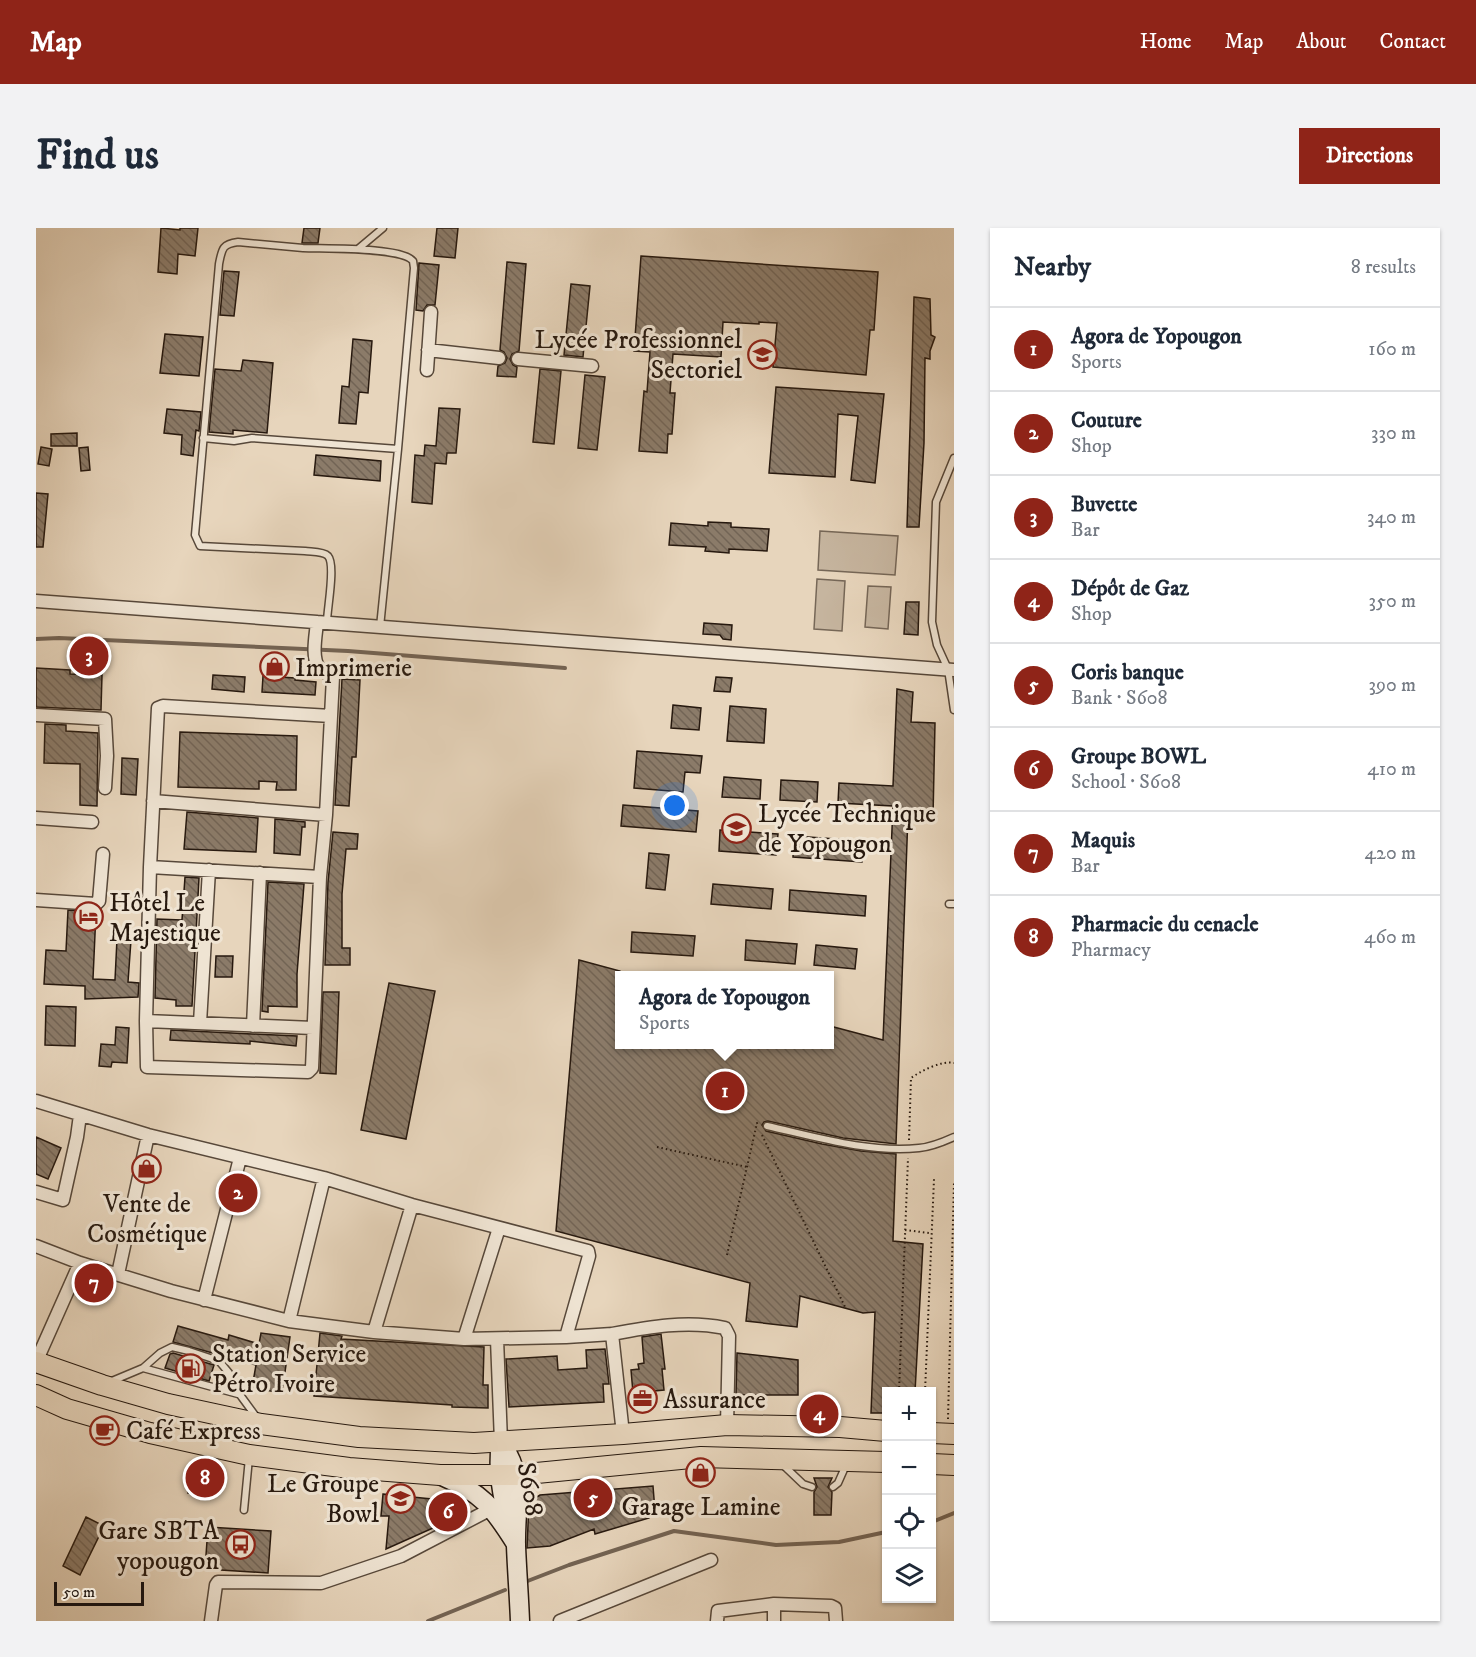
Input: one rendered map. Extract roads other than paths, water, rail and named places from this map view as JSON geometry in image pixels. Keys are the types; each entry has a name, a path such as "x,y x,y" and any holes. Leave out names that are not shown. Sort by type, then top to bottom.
{"main road":[{"path":"36,1362 102,1385 168,1404 261,1424 359,1437 438,1442 501,1442 727,1425 840,1427 882,1431"},
{"path":"36,1395 67,1408 150,1433 249,1455 349,1468 440,1475 508,1475 701,1457 882,1462"},
{"path":"840,1427 843,1460"},
{"path":"936,1464 954,1465"}],"street":[{"path":"427,370 431,312"},
{"path":"428,350 499,358"},
{"path":"518,359 592,366"},
{"path":"36,601 951,670"},
{"path":"322,623 315,649 320,670 333,675 331,716 326,815 320,877 313,1063 308,1072 149,1068 145,1065 150,867 159,706 331,716"},
{"path":"36,715 105,719 107,756 105,788"},
{"path":"153,801 326,815"},
{"path":"36,818 92,822"},
{"path":"36,906 36,900 96,904 99,901 102,854"},
{"path":"150,867 320,877"},
{"path":"200,1023 209,870"},
{"path":"253,1026 260,873"},
{"path":"146,1021 314,1028"},
{"path":"36,1101 148,1135 324,1178 412,1205 589,1253 566,1337"},
{"path":"36,1192 63,1200 80,1115"},
{"path":"118,1274 148,1135"},
{"path":"204,1300 240,1158"},
{"path":"289,1321 324,1178"},
{"path":"374,1332 412,1205"},
{"path":"464,1339 499,1228"},
{"path":"36,1246 81,1263 204,1300 289,1321 374,1332 464,1339 497,1339 612,1334 661,1325 692,1324 725,1328 729,1336 727,1425"},
{"path":"36,1362 81,1263"},
{"path":"612,1334 623,1434"},
{"path":"497,1339 501,1442"},
{"name":"S608","path":"501,1442 511,1458 508,1475 518,1492 516,1544 520,1621"},
{"name":"S608","path":"440,1475 464,1485 493,1508 516,1544"},
{"path":"212,1621 218,1582 321,1583 401,1556 493,1508"},
{"path":"560,1621 711,1560"},
{"path":"774,1604 774,1621"},
{"path":"717,1621 718,1611 774,1604 831,1606 835,1608 836,1621"}],"lane":[{"path":"358,249 383,228"},
{"path":"322,623 332,566 328,556 322,553 200,546 195,535 221,250 228,243 358,249 405,255 413,261 398,449 380,627"},
{"path":"203,438 234,441 252,438 398,449"},
{"path":"954,458 935,509 932,622 937,645 951,670 954,710"},
{"path":"767,1126 839,1142 919,1149 954,1137"},
{"path":"102,1385 143,1368 160,1353 172,1347 189,1351 219,1361 261,1424"},
{"path":"143,1368 239,1394"},
{"path":"244,1510 249,1455"},
{"path":"776,1459 802,1484 812,1487"},
{"path":"833,1487 838,1483 843,1460"}],"waterway":[{"path":"36,639 59,638 348,651 565,668"},
{"path":"936,1520 954,1513"},
{"path":"525,1582 569,1565 674,1531 776,1545 839,1542 882,1533"},
{"path":"428,1621 505,1590"}],"place":[{"name":"Lycée Professionnel Sectoriel","path":"763,354"},
{"name":"Buvette","path":"89,656"},
{"name":"Imprimerie","path":"274,667"},
{"name":"Lycée Technique de Yopougon","path":"737,828"},
{"name":"Hôtel Le Majestique","path":"88,917"},
{"name":"Agora de Yopougon","path":"725,1091"},
{"name":"Vente de Cosmétique","path":"147,1169"},
{"name":"Couture","path":"238,1193"},
{"name":"Maquis","path":"94,1283"},
{"name":"Station Service Pétro Ivoire","path":"191,1368"},
{"name":"Assurance","path":"642,1399"},
{"name":"Dépôt de Gaz","path":"819,1414"},
{"name":"Café Express","path":"105,1430"},
{"name":"Garage Lamine","path":"701,1472"},
{"name":"Pharmacie du cenacle","path":"205,1478"},
{"name":"Le Groupe Bowl","path":"400,1498"},
{"name":"Coris banque","path":"593,1498"},
{"name":"Groupe BOWL","path":"448,1512"},
{"name":"Gare SBTA yopougon","path":"240,1545"}]}
